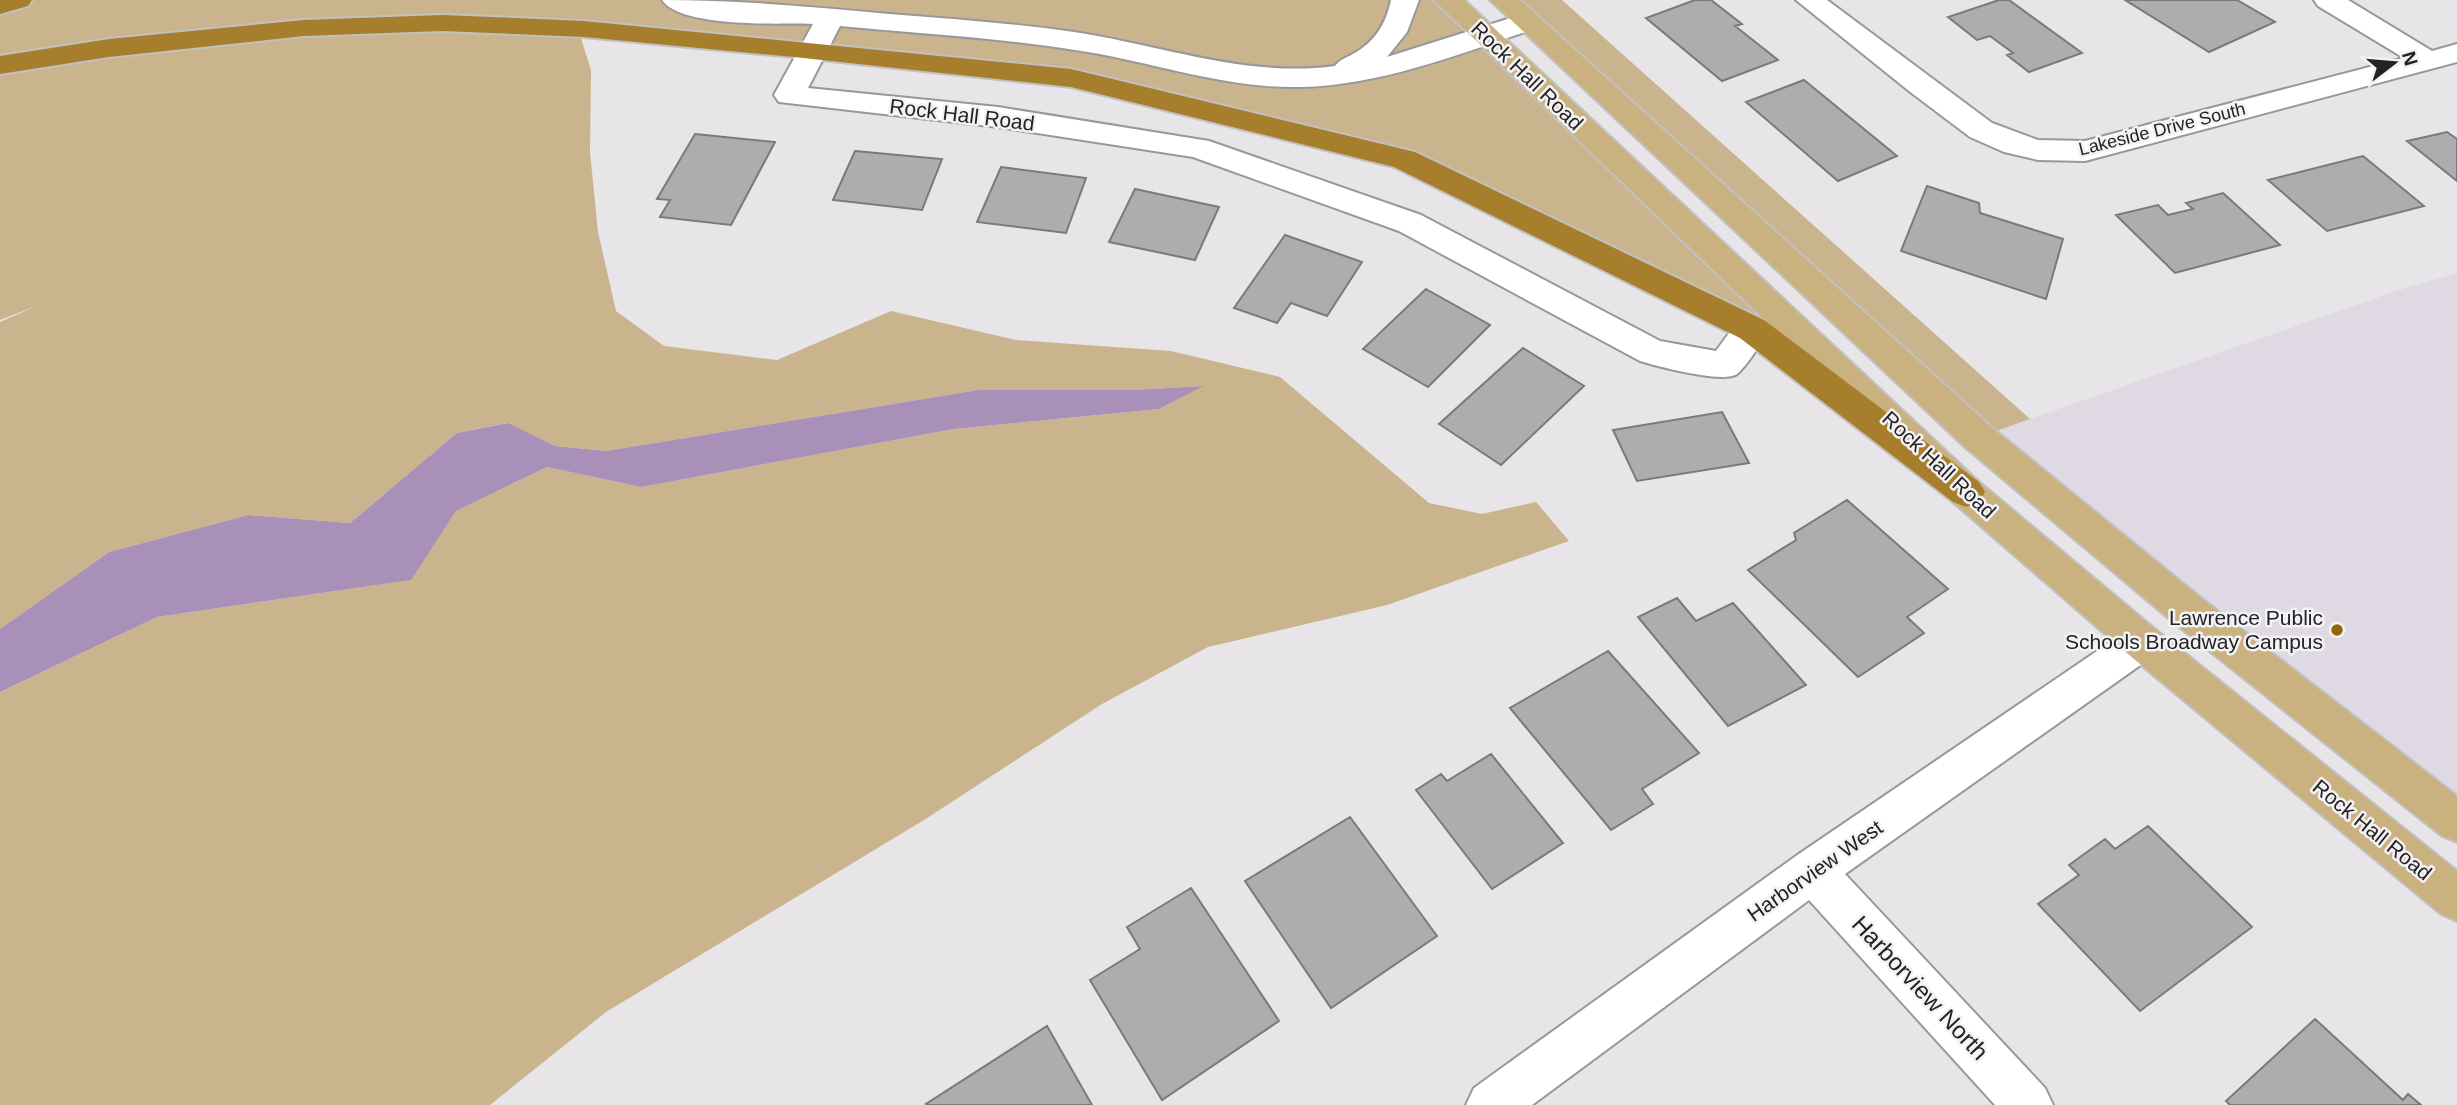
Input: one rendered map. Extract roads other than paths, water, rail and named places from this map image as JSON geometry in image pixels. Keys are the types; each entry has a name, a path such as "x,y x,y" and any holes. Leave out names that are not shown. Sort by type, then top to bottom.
{"highway":[{"path":"0,6 18,0"},
{"path":"0,65 109,48 304,28 442,23 584,29 1071,78 1404,159 1752,330 1966,492"}],"main road":[{"name":"Rock Hall Road","path":"1448,0 1966,492 2142,642 2457,899"},
{"name":"Rock Hall Road","path":"1504,0 1978,437 2187,610 2457,822"}],"street":[{"path":"676,0 698,10 831,17 1075,41 1190,67 1261,78 1305,78 1364,72 1527,22"},
{"path":"1305,78 1335,73 1374,54 1388,41 1399,23 1405,0"},
{"name":"Lakeside Drive South","path":"1810,0 1981,130 2015,145 2038,150 2085,151 2443,57"},
{"path":"2328,0 2443,57"},
{"path":"814,52 831,17"},
{"name":"Rock Hall Road","path":"814,52 789,96 998,117 1198,148 1410,223 1652,352 1724,365 1752,330"},
{"name":"Harborview West","path":"1491,1105 1812,872 2142,642"},
{"name":"Harborview North","path":"1812,872 2028,1105"}],"place":[{"name":"Lawrence Public Schools Broadway Campus","path":"2337,630"}]}
